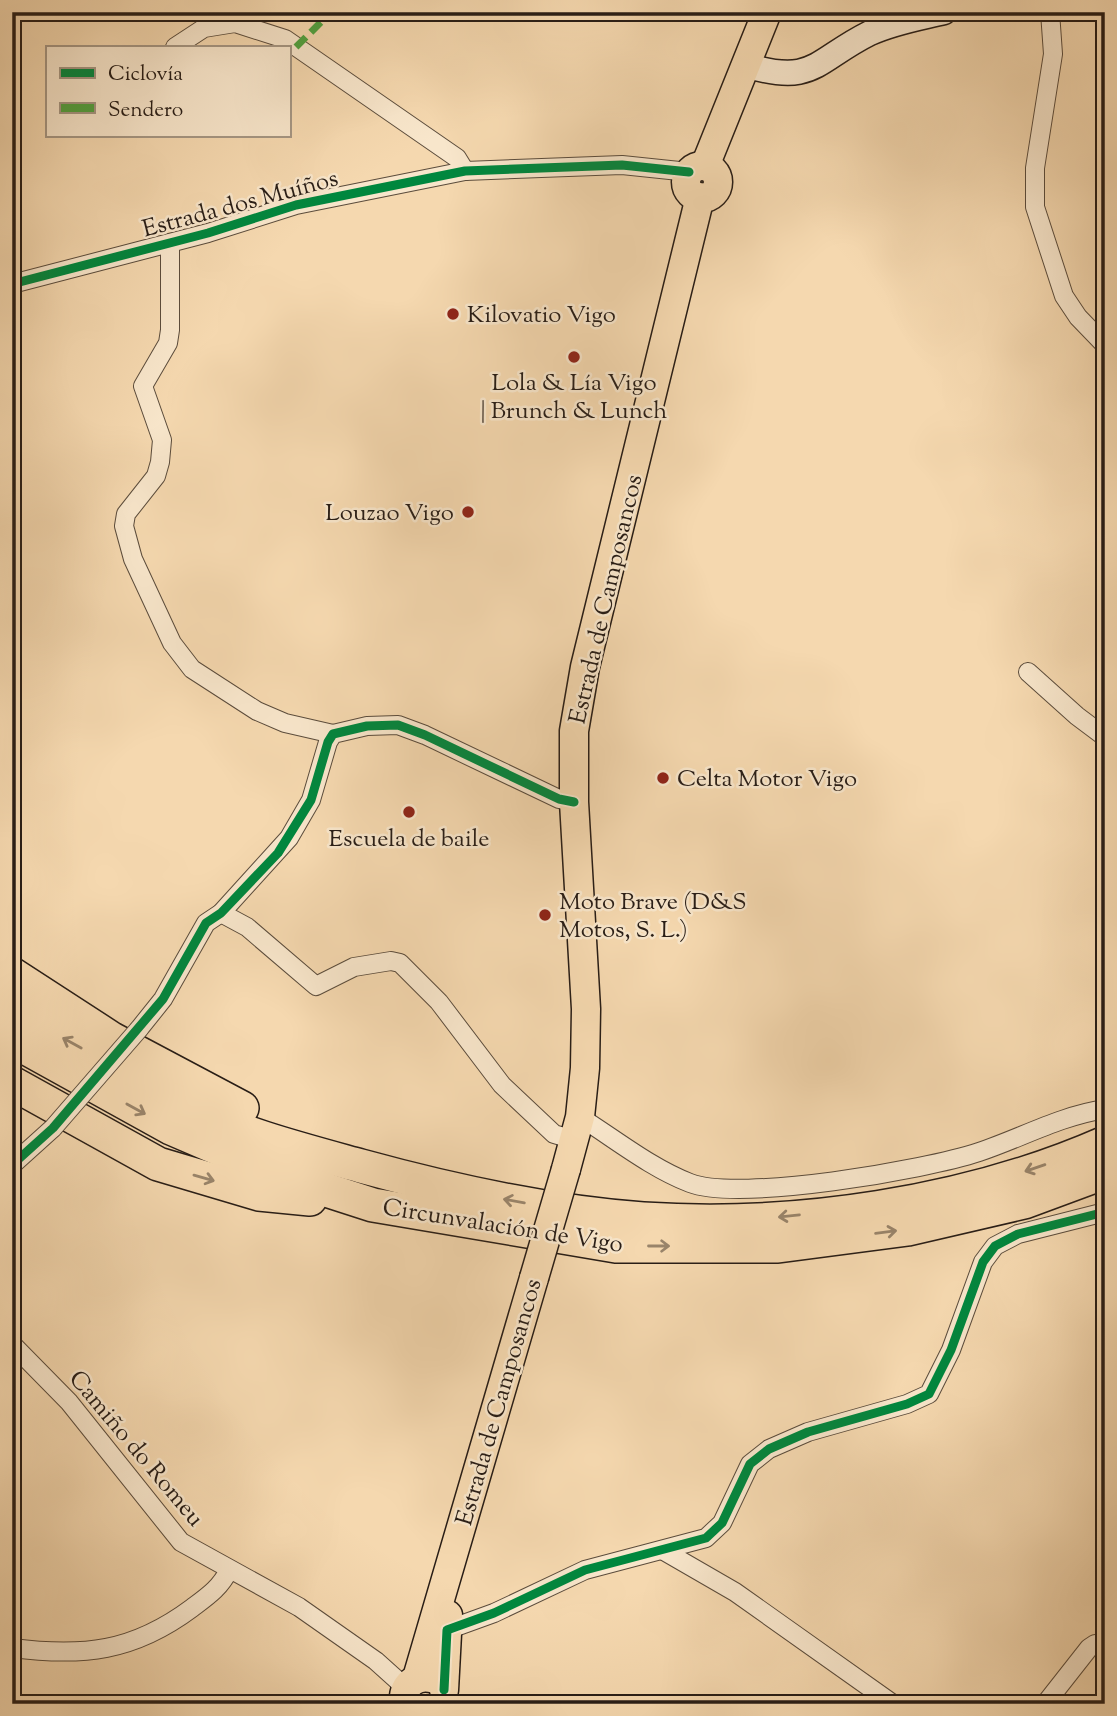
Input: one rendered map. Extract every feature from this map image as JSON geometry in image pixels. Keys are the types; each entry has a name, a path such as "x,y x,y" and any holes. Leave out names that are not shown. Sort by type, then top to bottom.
{"highway":[{"path":"12,974 111,1039 218,1097 309,1138 421,1173 441,1188"},
{"name":"Circunvalación de Vigo","path":"12,1006 43,1027 188,1108 301,1150 441,1188 643,1219 768,1218 899,1204 1103,1153"},
{"name":"Circunvalación de Vigo","path":"12,1040 170,1128 280,1175 373,1205 616,1247 778,1246 908,1229 1024,1202 1103,1153"},
{"path":"12,1083 158,1164 258,1194 373,1205"}],"main road":[{"name":"Estrada de Camposancos","path":"409,1690 459,1536 577,1128 586,1009 574,802 574,731 584,667 698,179 767,12"},
{"name":"Estrada de Camposancos","path":"445,1697 459,1536"},
{"name":"Estrada de Camposancos","path":"409,1690 430,1677 445,1697"}],"street":[{"path":"745,65 790,75 812,69 869,34 894,23 944,12"},
{"path":"1050,12 1053,54 1035,168 1035,207 1064,296 1078,317 1105,345"},
{"path":"176,46 204,27 235,23 285,39 457,158 465,171"},
{"name":"Estrada dos Muíños","path":"12,284 170,243 296,205 465,171 622,165 698,179"},
{"path":"170,243 170,330 167,343 143,386 162,440 160,462 156,476 126,514 127,542 172,643 192,669 257,711 285,723 333,734 366,726 398,725 425,734 559,799 574,802"},
{"path":"1028,672 1076,716 1105,737"},
{"path":"12,1165 53,1128 139,1029 163,999 206,923 221,913 289,838 311,800 328,742 333,734"},
{"path":"221,913 247,927 309,983 316,986 354,967 391,961 400,963 439,1002 502,1085 554,1134 577,1128 691,1183 727,1190 886,1173 932,1165 979,1152 1077,1114 1105,1109"},
{"path":"453,1628 585,1570 664,1551 714,1532 722,1523 750,1464 769,1449 808,1432 907,1404 929,1394 935,1387 951,1350 983,1262 995,1246 1018,1234 1105,1212"},
{"name":"Camiño do Romeu","path":"12,1344 69,1402 168,1529 190,1548 299,1607 342,1635 409,1690"},
{"path":"664,1551 735,1592 892,1704"},
{"path":"12,1648 48,1652 112,1649 132,1643 190,1610 220,1587 229,1570"},
{"path":"1045,1704 1089,1648 1095,1644 1105,1645"}],"marked path":[{"path":"296,47 323,20 338,12"}],"cycle path":[{"path":"12,284 208,233 296,205 465,171 622,165 689,172"},
{"path":"12,1165 53,1128 163,999 206,923 221,913 278,853 311,800 328,742 333,734 367,726 398,725 425,735 559,799 574,802"},
{"path":"444,1690 447,1630 494,1613 585,1570 706,1538 722,1523 750,1464 769,1449 808,1432 907,1404 929,1394 951,1350 983,1262 995,1246 1018,1234 1105,1212"}],"place":[{"name":"Kilovatio Vigo","path":"453,314"},
{"name":"Lola & Lía Vigo | Brunch & Lunch","path":"574,357"},
{"name":"Louzao Vigo","path":"468,512"},
{"name":"Celta Motor Vigo","path":"663,778"},
{"name":"Escuela de baile","path":"409,812"},
{"name":"Moto Brave (D&S Motos, S. L.)","path":"545,915"}]}
